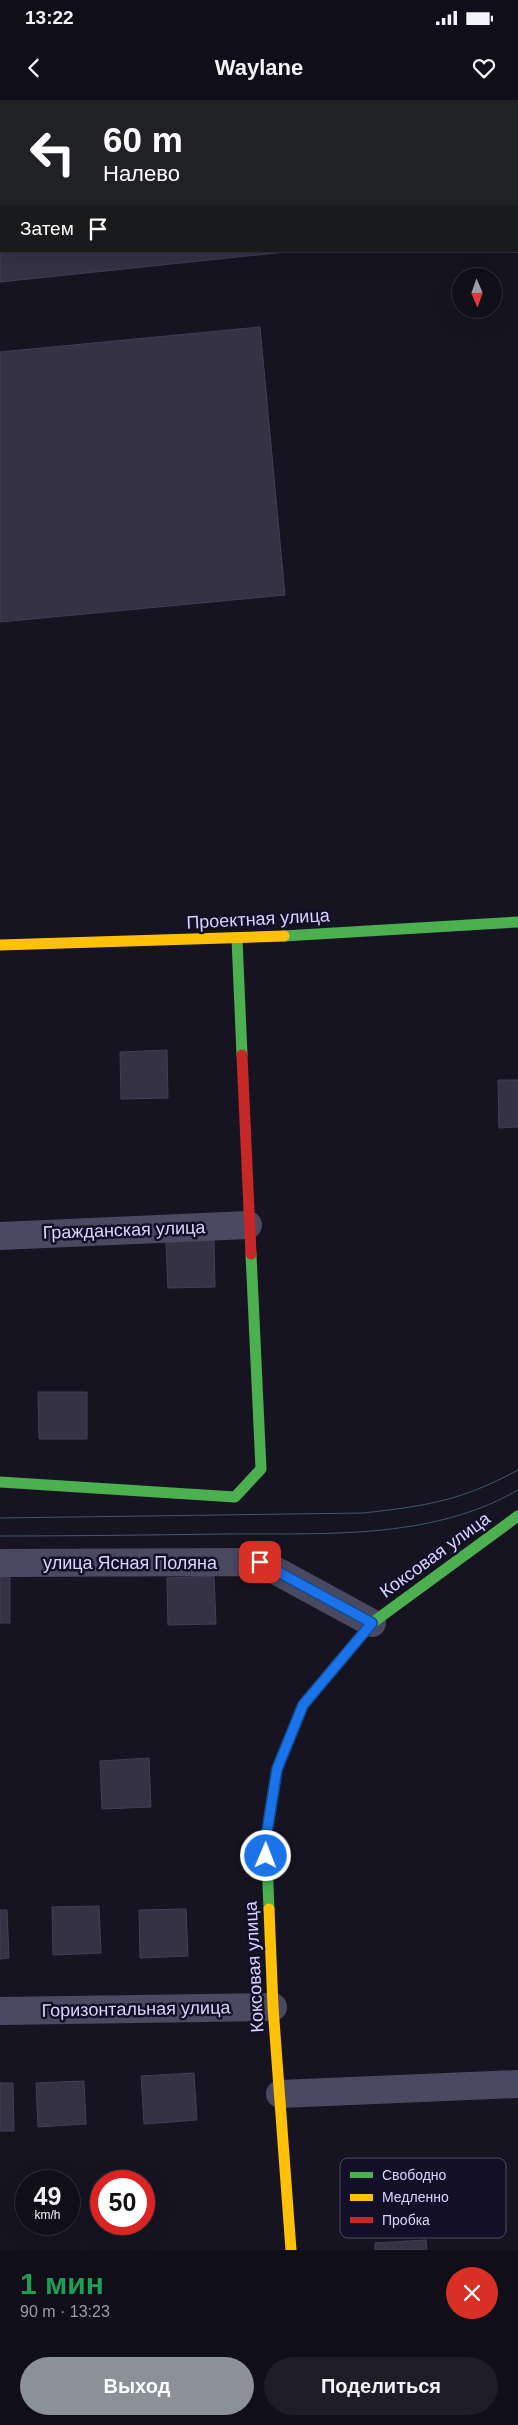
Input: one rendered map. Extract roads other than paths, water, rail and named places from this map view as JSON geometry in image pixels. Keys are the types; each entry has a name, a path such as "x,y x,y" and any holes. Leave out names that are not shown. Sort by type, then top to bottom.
{"main road":[{"name":"Проектная улица","path":"0,944 236,939 518,922"},
{"path":"0,1482 235,1497 261,1469 236,939"},
{"name":"Коксовая улица","path":"291,2250 273,2007 266,1838 277,1769 303,1705 372,1623 518,1516"}],"street":[{"name":"Гражданская улица","path":"0,1236 248,1225"},
{"name":"улица Ясная Поляна","path":"0,1563 260,1562 372,1623"},
{"name":"Горизонтальная улица","path":"0,2011 273,2007"},
{"path":"280,2094 518,2084"}],"tram line":[{"path":"0,1518 363,1513 406,1508 443,1500 479,1489 518,1470"},
{"path":"0,1536 298,1534 374,1531 412,1526 449,1518 484,1506 518,1490"}]}
